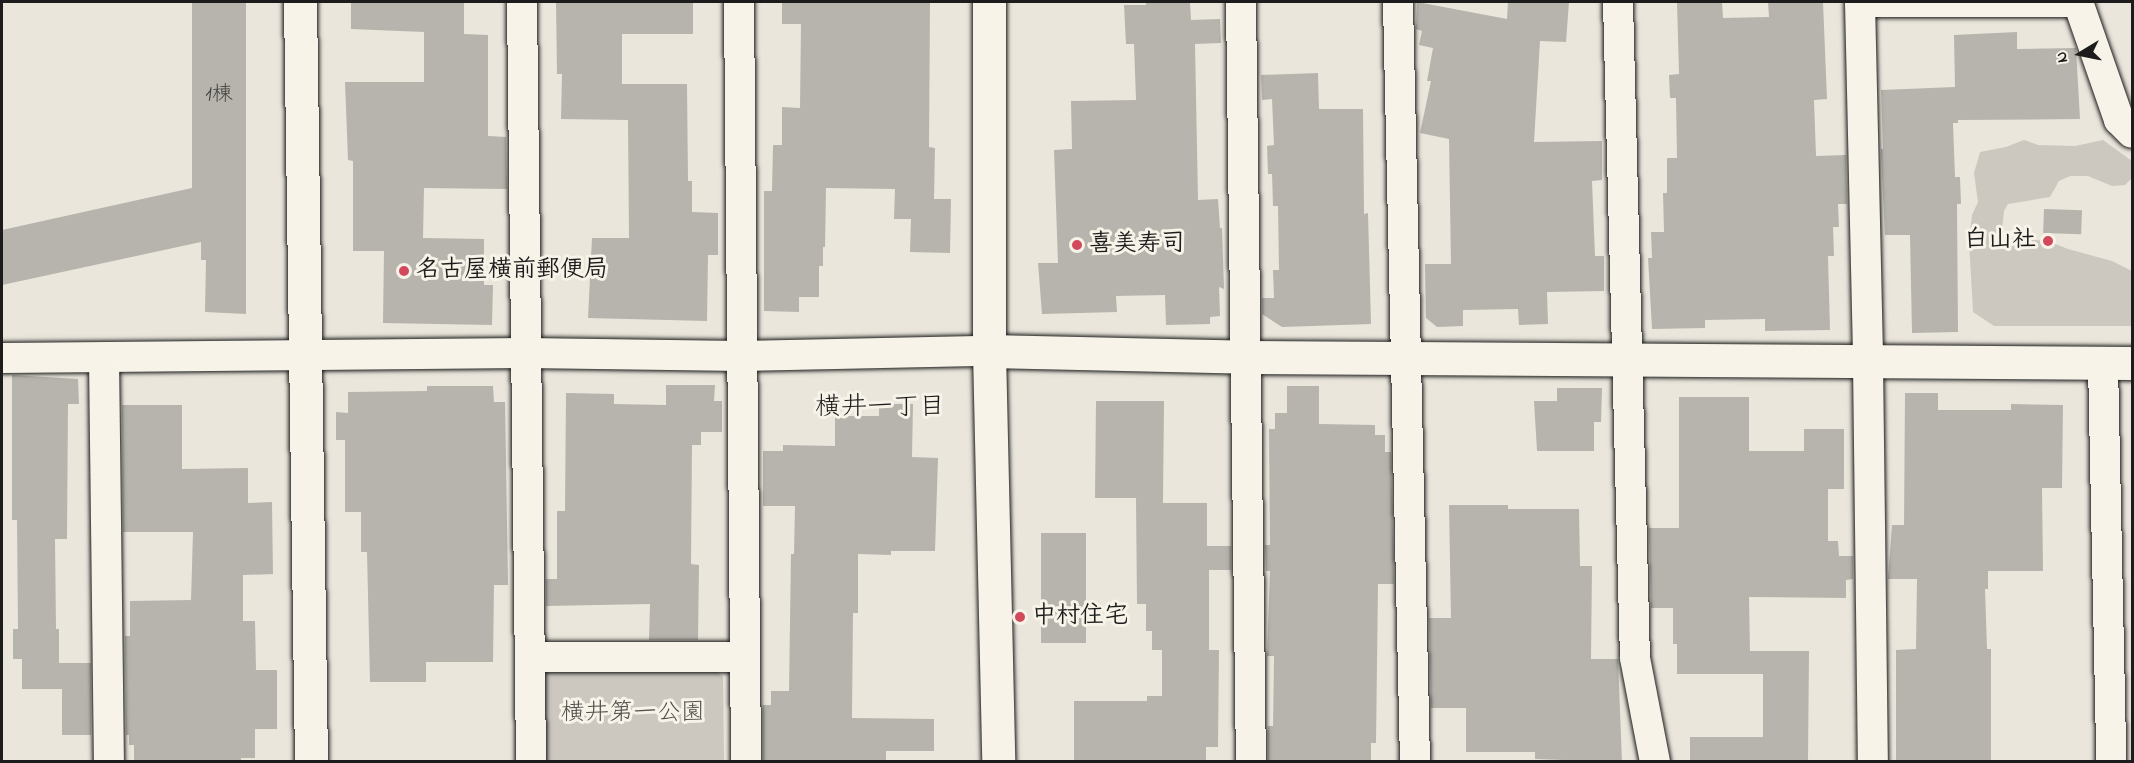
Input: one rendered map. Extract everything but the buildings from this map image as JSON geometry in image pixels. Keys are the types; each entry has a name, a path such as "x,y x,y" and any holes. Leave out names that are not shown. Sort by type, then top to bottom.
{"street":[{"path":"300,2 311,762"},
{"path":"522,2 531,762"},
{"path":"739,2 746,762"},
{"path":"988,2 989,351 998,762"},
{"path":"1241,2 1251,762"},
{"path":"1398,2 1408,356 1415,762"},
{"path":"1618,2 1635,658 1655,762"},
{"path":"1873,762 1868,362 1860,2 2078,2 2119,120 2133,133"},
{"path":"2,358 306,357 526,353 741,356 989,351 1247,357 1629,357 1868,362 2118,363 2111,762"},
{"path":"104,358 109,762"},
{"path":"530,657 744,657"}],"green space":[{"path":"2024,140 2038,145 2075,146 2103,140 2132,161 2132,178 2125,185 2112,186 2088,176 2070,176 2059,181 2050,197 2008,204 2004,211 2002,230 2008,238 2048,241 2112,261 2132,271 2132,326 1994,326 1973,312 1969,241 1972,215 1978,202 1974,173 1980,152 2006,147"},
{"name":"横井第一公園","path":"713,667 723,677 724,761 545,761 543,678 551,668"}],"place":[{"name":"白山社","path":"2048,241"},
{"name":"喜美寿司","path":"1077,245"},
{"name":"名古屋横前郵便局","path":"404,271"},
{"name":"中村住宅","path":"1020,617"}],"district":[{"name":"横井一丁目","path":"880,409"}]}
